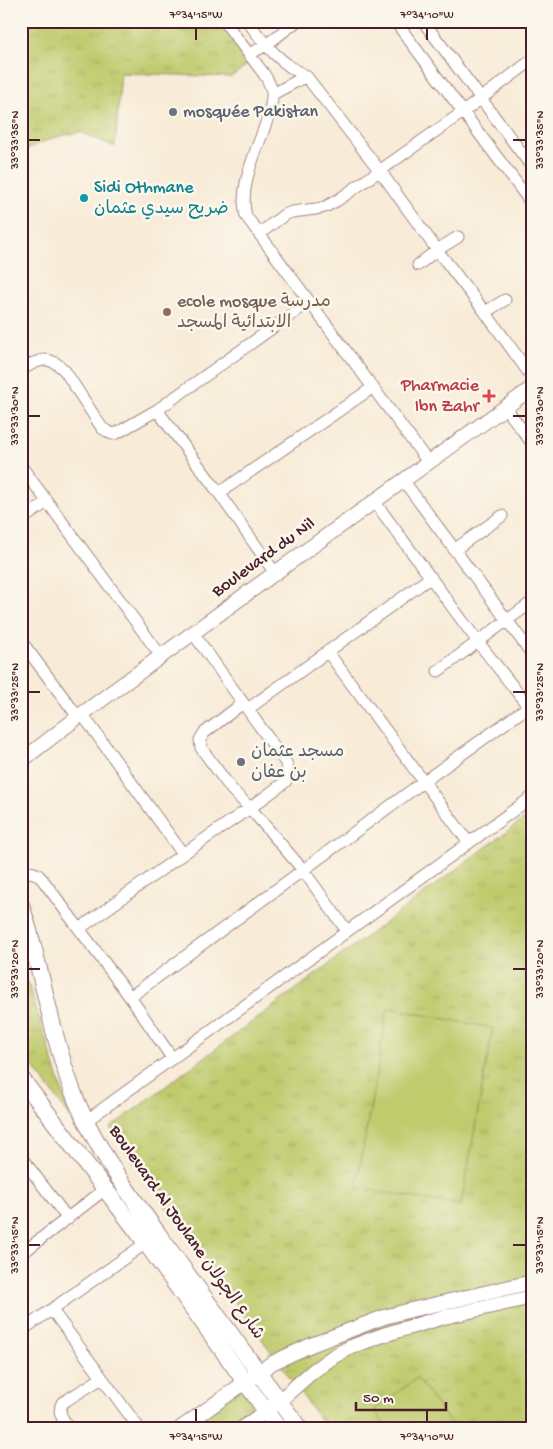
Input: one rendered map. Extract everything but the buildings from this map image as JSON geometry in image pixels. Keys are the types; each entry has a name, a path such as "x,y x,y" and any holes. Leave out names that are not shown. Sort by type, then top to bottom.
{"main road":[{"name":"Boulevard Al Joulane شارع الجولان","path":"21,905 34,947 59,1045 77,1102 86,1121 116,1173 252,1377 273,1406 299,1428"},
{"name":"Boulevard Al Joulane شارع الجولان","path":"23,1083 104,1190 252,1377"},
{"name":"Boulevard Al Joulane شارع الجولان","path":"273,1406 278,1428"}],"street":[{"path":"224,21 250,54 269,83 272,94 268,116 248,174 244,192 246,216 428,462"},
{"path":"250,54 266,45 297,21"},
{"path":"396,21 532,204"},
{"path":"422,21 532,167"},
{"path":"234,34 250,22 274,54 294,70 306,76 380,172 532,377"},
{"path":"259,234 284,215 331,204 380,172 532,60"},
{"path":"272,94 306,76"},
{"path":"418,265 458,237"},
{"path":"485,312 505,300"},
{"path":"21,370 42,360 50,360 58,364 65,371 102,428 112,434 123,430 157,410 309,302"},
{"path":"219,493 372,388"},
{"name":"Boulevard du Nil","path":"21,761 161,656 532,388"},
{"path":"505,407 532,443"},
{"path":"157,410 219,493 275,573"},
{"path":"21,466 161,656"},
{"path":"403,480 532,654"},
{"path":"130,998 424,782 531,708 478,642 374,501"},
{"path":"21,520 47,502"},
{"path":"454,550 502,516"},
{"path":"347,932 303,870 250,808 232,790 201,748 200,740 204,733 328,651 431,577"},
{"path":"438,671 532,602"},
{"path":"80,929 250,808 284,782 288,773 286,763 193,633"},
{"path":"21,641 184,854"},
{"path":"328,651 469,843"},
{"path":"86,1121 532,797"},
{"path":"21,873 30,871 37,874 80,929 172,1058"},
{"path":"21,1157 68,1219"},
{"path":"21,1254 104,1190"},
{"path":"21,1331 146,1242"},
{"path":"181,1428 277,1360 311,1344 384,1317 532,1282"},
{"path":"243,1428 273,1406 312,1372 334,1356 351,1347 382,1335 435,1319 532,1297"},
{"path":"52,1310 139,1428"},
{"path":"69,1428 60,1414 62,1403 102,1378"}],"green space":[{"path":"21,21 227,21 255,59 231,77 121,73 115,147 80,132 52,138 21,152"},
{"path":"532,813 532,1428 326,1428 110,1128"},
{"path":"21,961 71,1118 21,1050"},
{"path":"388,1008 493,1028 461,1205 356,1188"},
{"path":"417,1378 454,1428 388,1428 374,1410"},
{"path":"245,1382 267,1411 243,1428 181,1428"}],"place":[{"name":"mosquée Pakistan","path":"173,112"},
{"name":"Sidi Othmane ضريح سيدي عثمان","path":"84,198"},
{"name":"ecole mosque مدرسة الابتدائية المسجد","path":"167,312"},
{"name":"Pharmacie Ibn Zahr","path":"489,396"},
{"name":"مسجد عثمان بن عفان","path":"241,762"}]}
